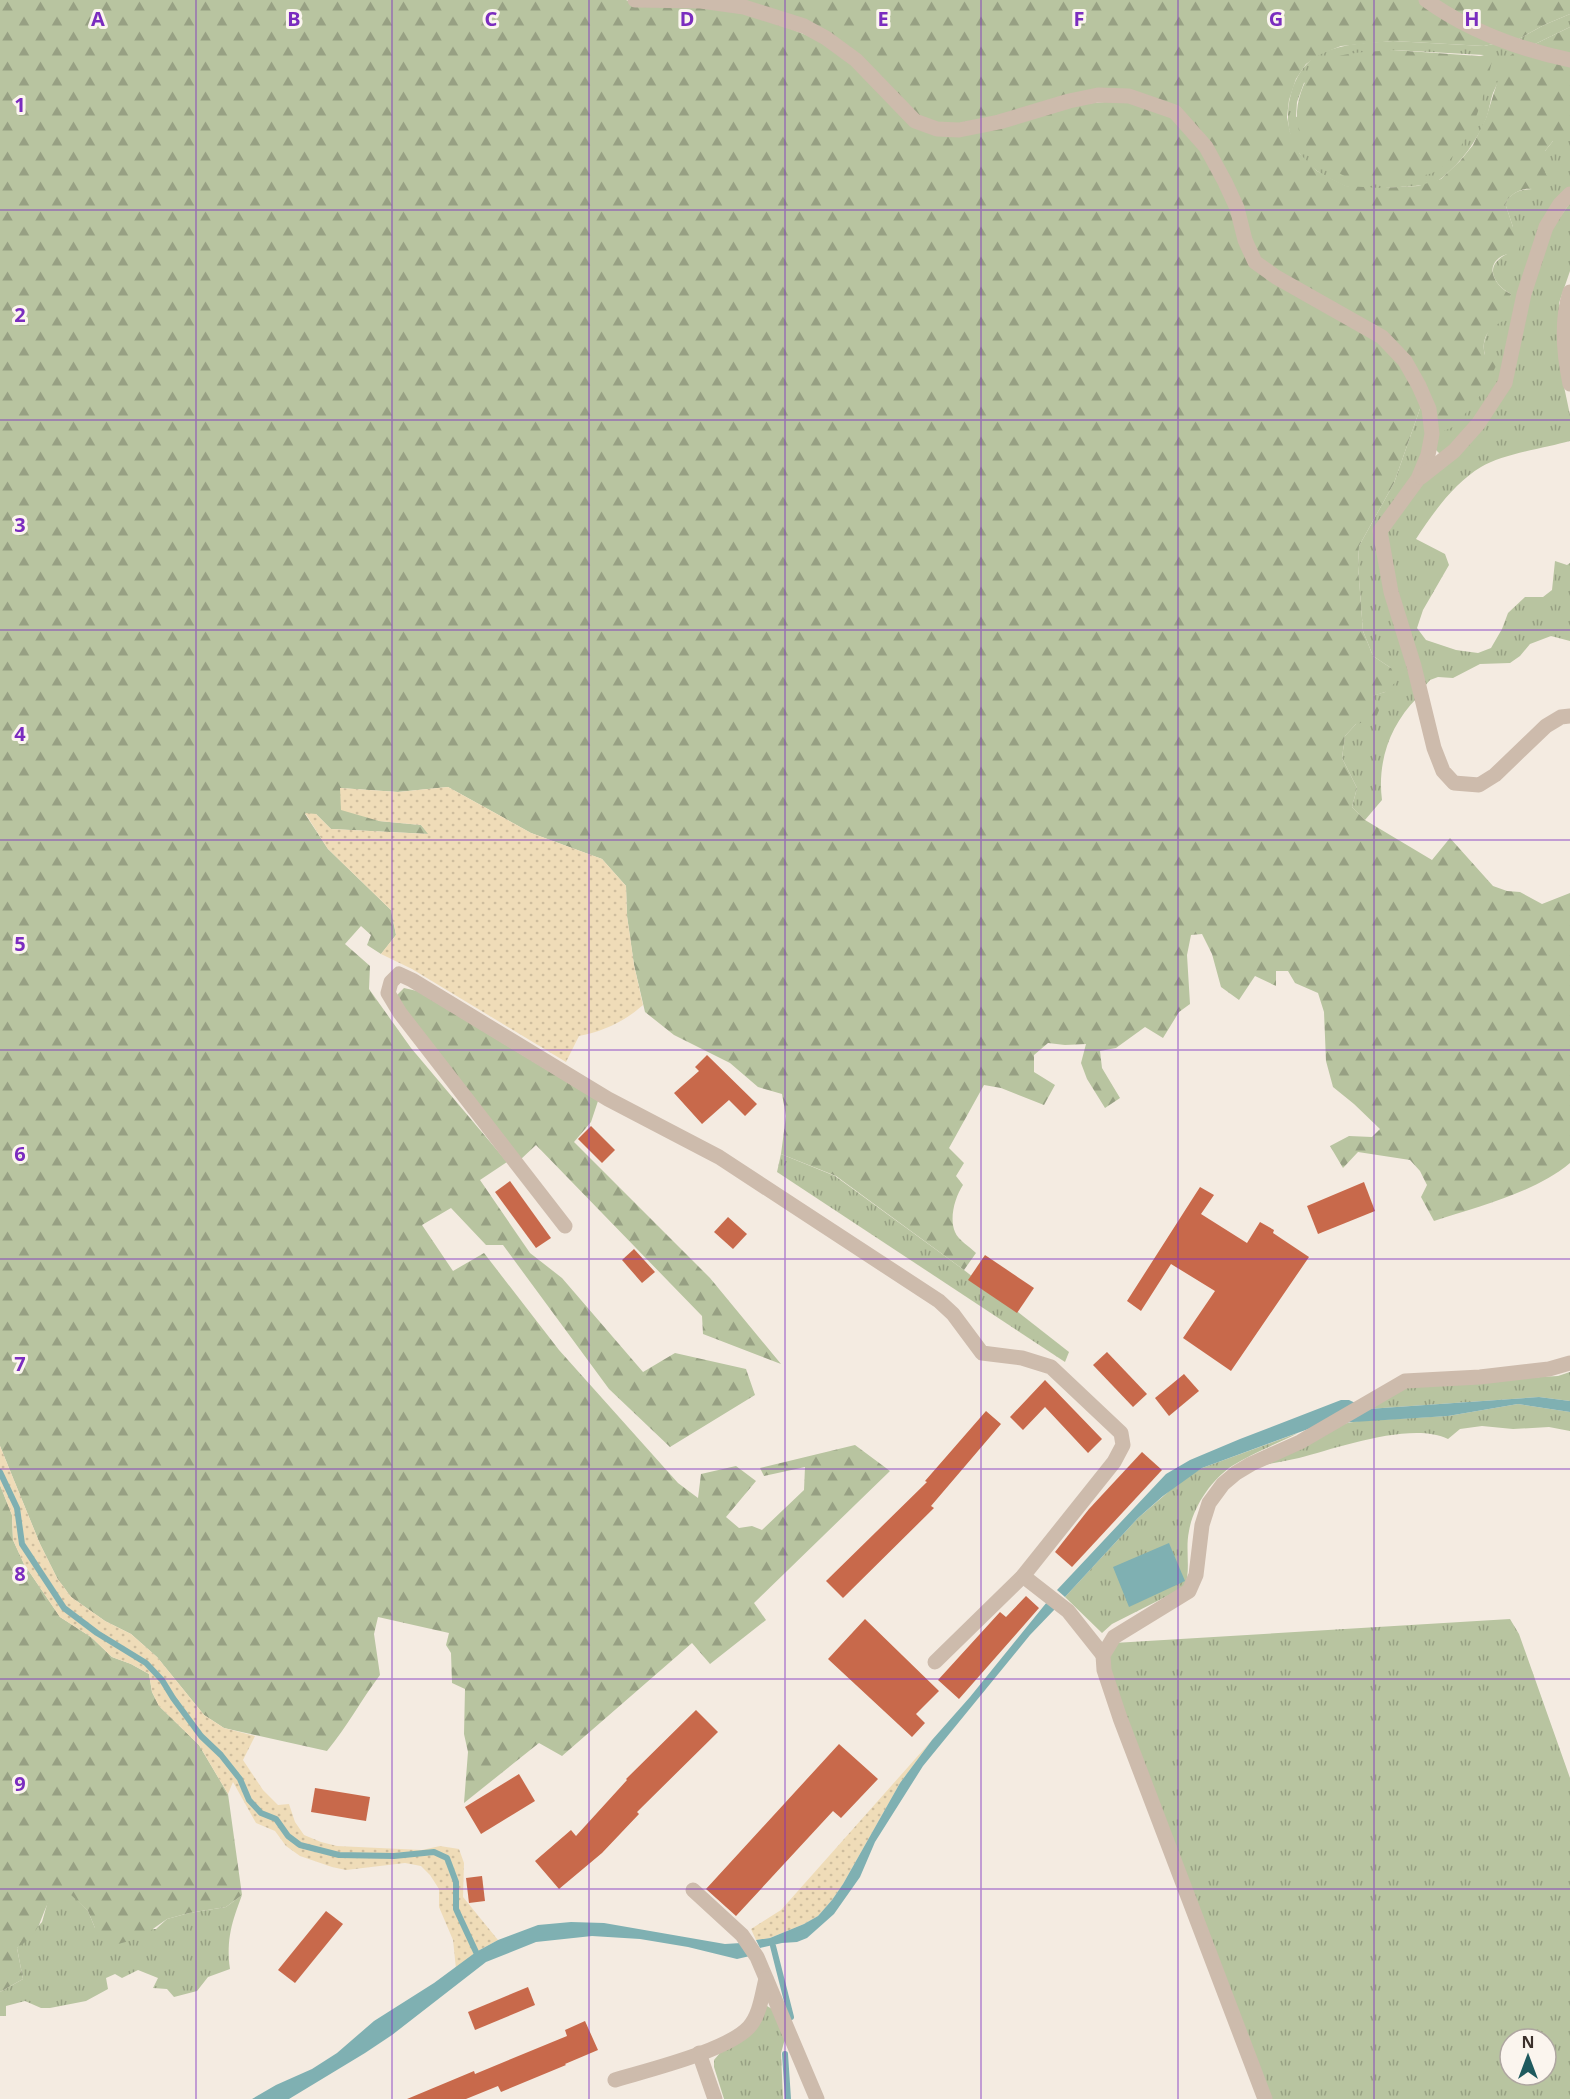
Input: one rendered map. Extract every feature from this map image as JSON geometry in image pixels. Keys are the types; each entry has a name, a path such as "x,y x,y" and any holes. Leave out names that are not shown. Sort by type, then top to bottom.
{"street":[{"path":"635,0 701,1 744,7 804,26 826,38 856,60 915,121 937,129 959,130 999,122 1069,101 1098,95 1129,96 1175,112 1206,147 1226,182 1237,208 1245,240 1255,262 1276,277 1382,337 1405,361 1429,409 1432,434 1428,455 1418,479 1380,531 1391,592 1414,666 1434,748 1443,771 1454,783 1479,784 1495,775 1546,726 1561,717 1570,716"},
{"path":"1425,0 1443,13 1492,37 1539,54 1570,60"},
{"path":"1418,479 1454,452 1478,424 1504,383 1524,294 1546,227 1560,204 1570,194"},
{"path":"1570,292 1566,304 1565,334 1570,384"},
{"path":"565,1226 400,1013 388,993 391,982 399,974 608,1099 728,1163 939,1301 953,1314 982,1353 1022,1358 1051,1366 1121,1433 1123,1445 1114,1462 1023,1576 935,1662"},
{"path":"1265,2099 1120,1718 1104,1670 1104,1655 1114,1637 1189,1591 1196,1575 1202,1526 1209,1503 1223,1484 1251,1464 1300,1442 1405,1382 1492,1376 1549,1369 1570,1363"},
{"path":"1023,1576 1068,1611 1104,1655"},
{"path":"693,1890 742,1935 757,1957 817,2099"},
{"path":"615,2080 733,2040 750,2026 758,2009 766,1979"},
{"path":"699,2053 716,2099"}],"green space":[{"path":"0,0 626,0 636,5 743,10 824,42 936,133 1070,105 1128,100 1172,115 1203,149 1222,183 1252,264 1379,340 1402,364 1422,403 1394,483 1359,546 1358,566 1363,631 1373,656 1391,668 1397,681 1385,692 1373,696 1380,708 1375,720 1356,724 1345,736 1342,758 1357,788 1352,807 1365,820 1432,860 1450,838 1493,886 1507,891 1520,892 1542,904 1570,893 1570,1163 1523,1190 1434,1221 1421,1197 1427,1185 1420,1171 1410,1160 1358,1152 1343,1168 1330,1146 1349,1136 1372,1137 1380,1129 1333,1087 1326,1061 1324,1012 1318,993 1295,983 1288,971 1276,971 1276,986 1255,976 1239,1000 1221,987 1212,954 1202,934 1191,935 1187,955 1190,1004 1179,1012 1163,1038 1145,1027 1116,1048 1100,1051 1102,1068 1120,1098 1105,1108 1087,1079 1081,1063 1086,1044 1048,1043 1034,1055 1034,1072 1055,1085 1044,1105 1001,1088 984,1085 949,1148 964,1163 956,1176 963,1185 954,1208 953,1226 959,1238 976,1253 964,1270 836,1176 781,1154 786,1116 782,1094 758,1087 730,1063 674,1035 645,1012 634,965 627,916 626,886 602,859 531,833 448,787 398,792 340,788 379,821 421,825 429,834 331,829 316,814 305,814 328,849 391,910 396,935 381,954 367,945 371,935 361,926 345,944 370,966 369,989 411,1048 507,1162 480,1180 530,1253 562,1278 643,1372 675,1353 746,1369 755,1395 670,1447 609,1389 503,1245 486,1245 451,1208 422,1225 453,1271 484,1253 559,1350 678,1483 698,1498 701,1474 736,1466 756,1481 726,1517 739,1528 752,1526 762,1530 804,1490 805,1467 764,1476 760,1468 855,1445 890,1471 754,1603 766,1620 710,1664 692,1643 562,1756 539,1743 464,1803 468,1752 464,1734 465,1689 452,1683 451,1653 446,1645 449,1633 378,1617 374,1634 380,1675 327,1751 224,1728 204,1715 157,1657 131,1634 105,1621 71,1597 57,1578 40,1544 0,1446"},
{"path":"730,0 1421,0 1498,43 1484,46 1393,41 1341,46 1321,54 1306,64 1296,79 1289,100 1287,117 1290,132 1300,154 1317,171 1346,186 1380,188 1418,186 1441,179 1473,145 1486,118 1504,61 1518,49 1570,63 1570,141 1553,141 1545,151 1545,172 1550,182 1542,192 1531,189 1521,190 1505,203 1513,227 1524,234 1518,252 1501,257 1493,268 1494,278 1511,294 1505,320 1491,329 1485,338 1485,355 1493,358 1496,366 1483,392 1455,426 1437,434 1409,358 1259,259 1210,145 1130,91 958,125 938,125 917,117 859,56"},
{"path":"1436,0 1570,0 1570,14 1517,40 1494,32"},
{"path":"1570,14 1570,27 1533,45 1517,40 1544,25"},
{"path":"1570,27 1570,54 1533,45"},
{"path":"1393,41 1484,46 1498,43 1518,49 1495,87 1486,119 1478,136 1468,151 1443,177 1417,186 1358,188 1345,186 1316,170 1298,151 1292,140 1288,115 1293,87 1304,67 1322,53 1348,45","holes":["1393,50 1484,55 1296,117 1297,102 1304,83"]},
{"path":"1393,50 1493,57 1481,104 1469,133 1460,147 1438,170 1419,176 1360,180 1348,178 1315,157 1302,139 1297,117 1301,92 1310,74 1326,61 1350,54"},
{"path":"1553,141 1570,141 1570,190 1558,202 1502,382 1447,453 1439,453 1434,448 1437,434 1485,355 1485,338 1511,294 1499,285 1493,274 1495,263 1507,254 1513,227 1505,203 1518,192 1535,189 1545,172 1545,151"},
{"path":"1570,203 1570,271 1559,303 1559,334 1562,377 1570,415 1570,441 1512,455 1481,467 1453,490 1416,539 1445,554 1449,565 1423,610 1417,628 1426,640 1456,650 1478,653 1491,648 1508,613 1525,597 1543,597 1552,590 1555,561 1567,565 1570,563 1570,641 1551,636 1530,644 1520,656 1510,663 1480,664 1453,678 1438,677 1430,680 1424,687 1395,591 1385,532 1422,481 1483,428 1531,295 1551,230"},
{"path":"1422,403 1428,434 1415,477 1375,530 1417,698 1399,720 1387,745 1382,772 1382,800 1365,820 1352,807 1357,788 1342,758 1345,736 1356,724 1372,696 1385,692 1391,668 1373,656 1363,631 1358,566 1359,546 1394,483"},
{"path":"404,988 417,991 598,1101 591,1122 574,1142 710,1278 781,1364 703,1334 702,1316 536,1145 520,1160 403,1007 397,995"},
{"path":"781,1154 835,1176 964,1270 1069,1352 1065,1362 777,1172"},
{"path":"1570,1372 1570,1401 1539,1397 1368,1409 1408,1385 1558,1376"},
{"path":"1518,1404 1570,1412 1570,1431 1549,1427 1513,1429 1482,1426 1460,1429 1448,1439 1433,1434 1395,1434 1254,1467 1342,1424 1448,1416"},
{"path":"1298,1433 1240,1461 1210,1486 1191,1522 1185,1587 1112,1624 1102,1633 1065,1597 1138,1518 1181,1481 1202,1468"},
{"path":"0,1485 12,1515 13,1540 24,1564 60,1617 91,1637 112,1657 149,1674 152,1692 159,1706 199,1745 228,1794 242,1895 226,1907 167,1919 140,1938 111,1946 95,1928 88,1911 69,1893 54,1893 37,1929 17,1948 23,1979 0,1992"},
{"path":"1510,1619 1519,1634 1570,1778 1570,2099 1270,2099 1111,1676 1109,1653 1114,1643"},
{"path":"69,1892 88,1911 95,1928 156,1929 167,1919 226,1907 242,1895 231,1931 230,1969 208,1977 197,1991 174,1997 167,1989 153,1988 158,1978 138,1970 122,1978 115,1974 106,1978 108,1989 86,2001 41,2008 25,2001 6,2006 6,2016 0,2016 0,1992 23,1979 17,1948 42,1922 48,1901 53,1893"},
{"path":"767,2006 772,2009 785,2039 781,2053 783,2099 724,2099 714,2060 720,2053 746,2038"}],"sand":[{"path":"448,787 531,833 602,859 626,886 627,916 634,965 643,1005 613,1025 579,1036 566,1062 412,969 381,954 396,935 391,910 328,849 305,813 316,814 331,829 428,834 421,825 379,821 341,810 340,788 398,792"},
{"path":"0,1446 40,1544 57,1578 71,1597 105,1621 131,1634 157,1657 204,1715 224,1728 255,1736 243,1760 263,1790 278,1805 289,1804 295,1822 304,1835 337,1846 422,1850 440,1846 459,1849 464,1863 463,1897 498,1940 476,1952 456,1969 453,1940 439,1907 439,1889 421,1866 405,1863 346,1870 332,1867 300,1856 286,1846 275,1831 256,1823 233,1782 228,1794 199,1745 159,1706 152,1692 149,1674 112,1657 91,1637 60,1617 24,1564 13,1540 12,1515 0,1485"},
{"path":"932,1740 900,1783 843,1884 818,1916 770,1938 756,1940 751,1929 781,1910"}],"water":[{"path":"1539,1397 1570,1401 1570,1412 1518,1404 1448,1416 1322,1424 1202,1468 1163,1496 1138,1518 1065,1597 1057,1590 1166,1474 1190,1460 1240,1439 1341,1400 1349,1400 1368,1409"},
{"path":"1169,1543 1185,1581 1129,1607 1113,1567"},
{"path":"1047,1602 1055,1609 1030,1635 923,1766 875,1842 860,1877 834,1914 807,1938 797,1942 760,1948 756,1940 770,1938 804,1924 818,1916 832,1900 900,1783 932,1740"},
{"path":"571,1922 604,1923 725,1944 741,1943 750,1956 737,1959 688,1947 640,1939 592,1936 536,1942 486,1962 392,2035 289,2099 252,2099 312,2069 337,2053 374,2021 434,1983 476,1952 498,1940 538,1925"}],"building":[{"path":"707,1055 757,1104 745,1116 729,1100 702,1124 674,1093 699,1071 695,1067"},
{"path":"591,1126 615,1150 602,1163 578,1139"},
{"path":"510,1181 551,1238 536,1248 495,1192"},
{"path":"1364,1182 1375,1211 1318,1234 1307,1206"},
{"path":"1200,1187 1214,1195 1201,1214 1247,1243 1260,1222 1309,1257 1231,1371 1183,1338 1215,1291 1171,1264 1141,1311 1127,1301"},
{"path":"728,1217 747,1234 733,1249 714,1232"},
{"path":"634,1249 655,1272 642,1283 622,1260"},
{"path":"985,1255 1034,1288 1017,1313 968,1280"},
{"path":"1107,1352 1147,1394 1133,1407 1093,1365"},
{"path":"1184,1374 1199,1391 1169,1416 1155,1398"},
{"path":"1045,1380 1102,1439 1088,1453 1045,1407 1023,1430 1010,1417"},
{"path":"986,1411 1001,1424 931,1506 934,1508 843,1598 826,1581 927,1482 925,1481"},
{"path":"1142,1452 1162,1470 1072,1567 1055,1552 1089,1509"},
{"path":"1026,1596 1039,1608 959,1699 938,1680 1000,1612 1006,1617"},
{"path":"865,1619 939,1691 916,1714 925,1723 912,1737 828,1659"},
{"path":"696,1710 718,1732 637,1812 639,1814 602,1853 559,1889 535,1861 571,1830 576,1836 626,1779"},
{"path":"839,1744 878,1779 841,1818 833,1811 736,1916 706,1889"},
{"path":"519,1774 535,1801 481,1834 465,1807"},
{"path":"315,1788 370,1797 366,1821 311,1812"},
{"path":"482,1876 485,1901 469,1903 466,1878"},
{"path":"326,1911 343,1924 295,1983 278,1970"},
{"path":"528,1987 535,2005 475,2030 468,2012"},
{"path":"585,2021 598,2050 566,2065 501,2092 498,2086 466,2099 407,2099 567,2036 565,2030"}],"waterway":[{"path":"0,1472 17,1508 22,1544 64,1608 97,1633 146,1663 162,1680 201,1736 221,1755 240,1779 249,1800 261,1813 276,1819 288,1836 300,1845 339,1855 394,1856 434,1852 447,1858 456,1882 456,1909 476,1952"},
{"path":"773,1946 791,2017"},
{"path":"785,2054 788,2099"}]}
